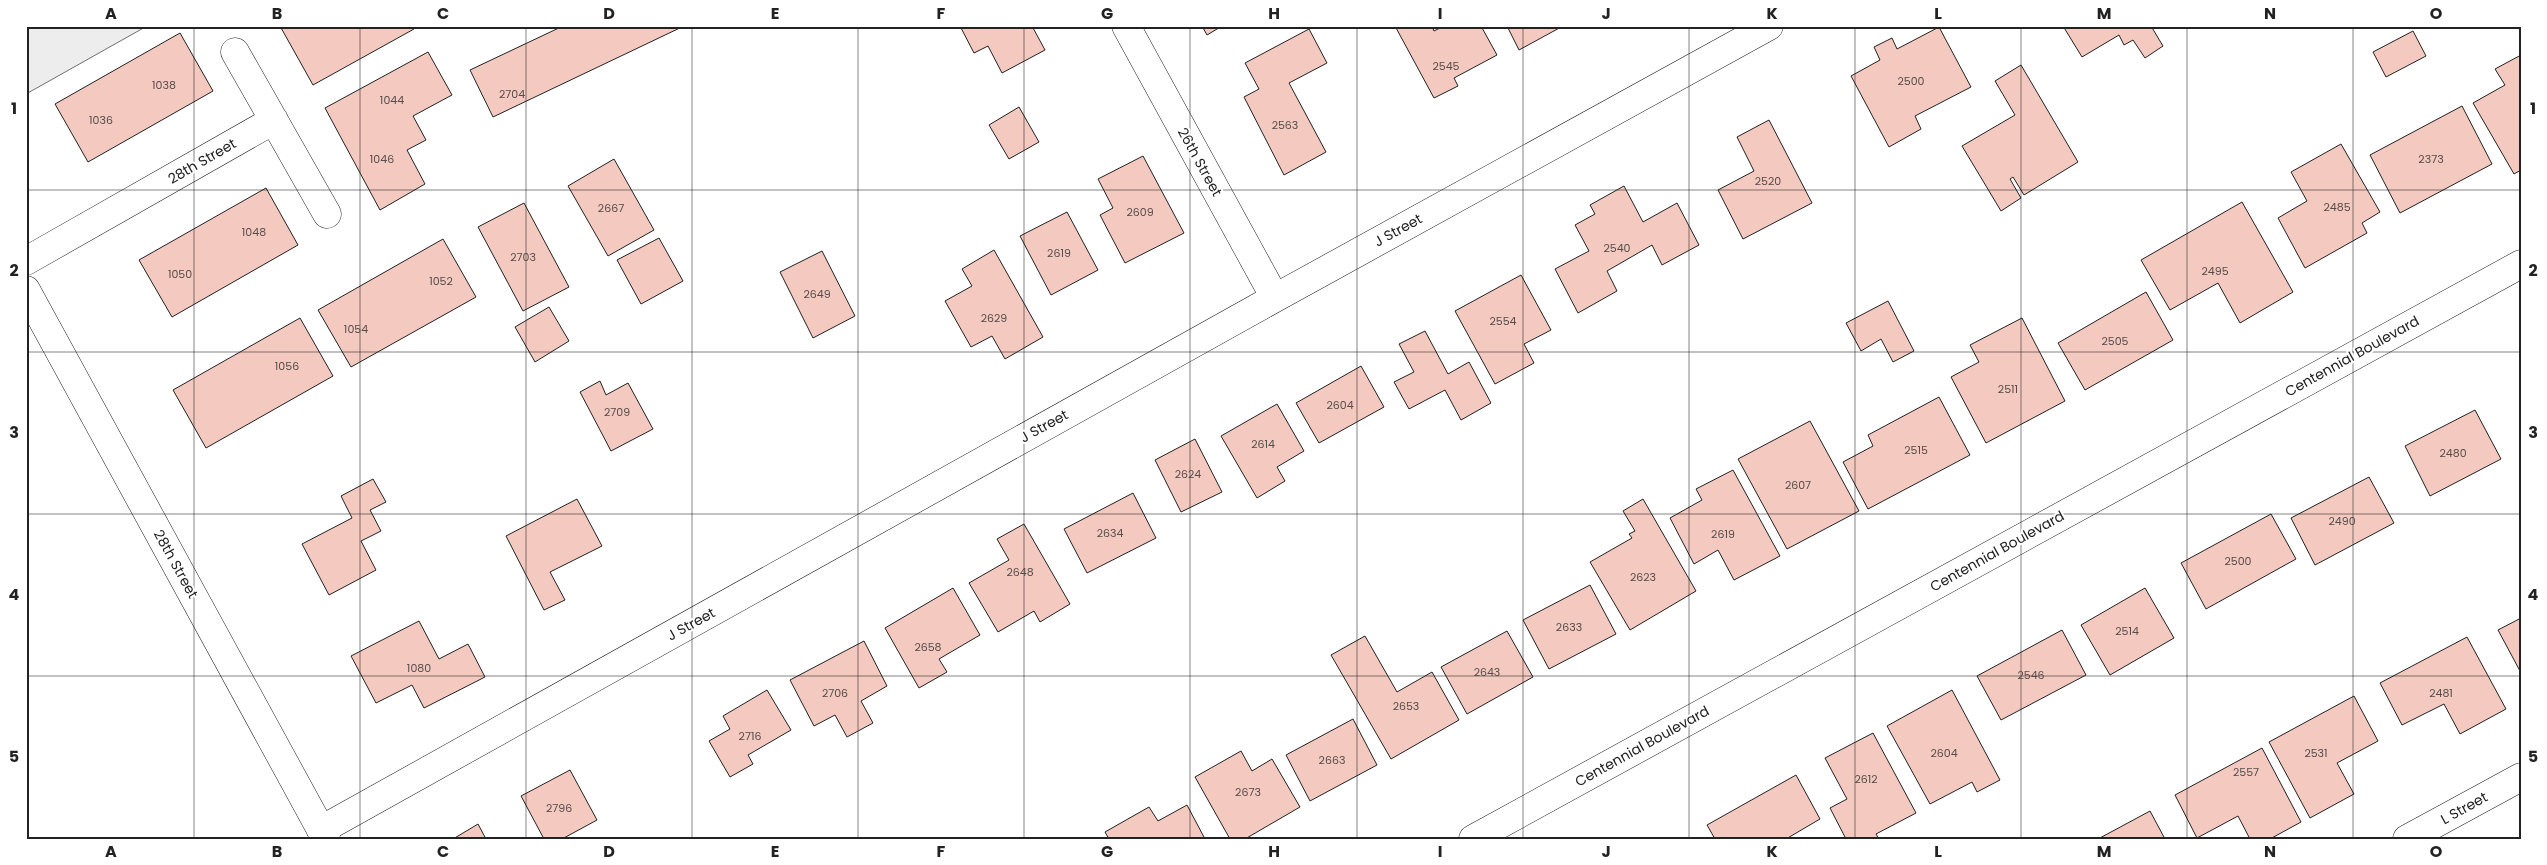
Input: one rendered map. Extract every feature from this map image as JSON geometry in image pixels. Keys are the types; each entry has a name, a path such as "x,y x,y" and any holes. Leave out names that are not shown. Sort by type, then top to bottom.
{"street":[{"name":"26th Street","path":"1126,26 1274,298"},
{"name":"J Street","path":"324,834 1274,298 1769,26"},
{"path":"235,52 327,214"},
{"name":"28th Street","path":"26,261 274,120"},
{"name":"Centennial Boulevard","path":"1473,839 2521,264"},
{"name":"28th Street","path":"26,290 324,834"},
{"name":"L Street","path":"2407,839 2521,777"}],"shaded area":[{"path":"26,26 147,26 26,94"}],"building":[{"path":"280,26 413,26 414,29 313,85"},
{"path":"563,26 684,26 493,117 470,70"},
{"path":"960,26 1032,26 1045,50 1002,73 988,46 974,53"},
{"path":"1202,26 1222,26 1207,35"},
{"path":"1395,26 1432,26 1434,31 1444,26 1481,26 1497,55 1454,78 1458,86 1434,98"},
{"path":"1507,26 1563,26 1519,50"},
{"path":"2063,26 2151,26 2163,46 2145,58 2133,40 2124,45 2119,35 2082,57"},
{"path":"1939,27 1971,87 1915,116 1921,129 1889,147 1851,76 1880,60 1874,47 1892,38 1897,49"},
{"path":"1309,29 1327,63 1289,83 1326,152 1284,175 1244,97 1259,89 1245,63"},
{"path":"2413,31 2426,56 2386,77 2373,52"},
{"path":"180,33 213,91 88,162 55,104"},
{"path":"428,52 452,95 413,116 426,140 407,150 425,184 380,210 325,108"},
{"path":"2521,55 2521,170 2514,174 2473,103 2505,85 2495,69"},
{"path":"2021,65 2078,162 2024,195 2013,177 2010,179 2021,198 2001,211 1962,146 2015,115 1995,81"},
{"path":"2462,106 2492,164 2400,213 2370,155"},
{"path":"1019,107 1039,142 1009,159 989,125"},
{"path":"1769,120 1812,203 1743,239 1718,190 1754,171 1737,137"},
{"path":"2341,144 2380,212 2362,223 2367,233 2305,268 2278,218 2307,201 2291,172"},
{"path":"1143,156 1184,233 1125,263 1100,215 1113,208 1098,179"},
{"path":"614,159 654,230 608,256 568,186"},
{"path":"1624,186 1643,222 1677,203 1699,245 1662,265 1652,245 1607,271 1617,291 1578,313 1555,269 1589,251 1575,225 1595,214 1590,205"},
{"path":"266,188 298,245 172,317 139,260"},
{"path":"2242,202 2293,292 2240,323 2218,283 2170,310 2141,260"},
{"path":"524,203 569,287 523,311 478,227"},
{"path":"1067,212 1098,270 1051,295 1020,236"},
{"path":"659,238 683,281 641,304 617,260"},
{"path":"443,239 476,297 351,367 318,310"},
{"path":"994,250 1043,337 1005,359 992,336 971,347 945,301 972,286 962,269"},
{"path":"822,251 855,316 813,338 780,272"},
{"path":"1521,275 1551,330 1524,344 1534,363 1495,384 1455,311"},
{"path":"2146,292 2173,340 2085,390 2058,343"},
{"path":"1888,301 1914,351 1893,362 1881,339 1861,351 1846,323"},
{"path":"549,307 569,341 535,362 515,327"},
{"path":"300,318 333,376 206,448 173,390"},
{"path":"2022,318 2065,401 1986,443 1951,377 1979,362 1970,345"},
{"path":"1425,331 1448,374 1469,362 1491,403 1461,420 1445,390 1409,409 1394,382 1414,372 1399,344"},
{"path":"1361,366 1384,407 1319,443 1296,403"},
{"path":"600,381 606,395 628,383 653,429 611,451 580,392"},
{"path":"1939,397 1970,455 1868,509 1843,462 1873,446 1868,435"},
{"path":"1277,404 1304,451 1277,467 1285,481 1257,498 1221,436"},
{"path":"2475,410 2501,459 2430,496 2405,446"},
{"path":"1810,421 1859,511 1787,549 1738,459"},
{"path":"1195,439 1222,492 1181,512 1155,460"},
{"path":"1733,470 1780,556 1734,580 1718,550 1694,564 1670,518 1702,500 1696,489"},
{"path":"2369,477 2394,523 2315,565 2291,518"},
{"path":"373,479 386,502 370,510 381,531 361,541 376,570 329,595 302,544 352,518 341,496"},
{"path":"1133,493 1156,538 1087,573 1064,529"},
{"path":"577,499 602,546 550,572 565,600 544,610 506,536"},
{"path":"1643,499 1696,591 1630,630 1590,562 1632,538 1629,534 1635,531 1623,511"},
{"path":"2271,514 2296,559 2206,609 2181,563"},
{"path":"1024,524 1070,604 1040,622 1034,611 998,632 969,583 1009,560 997,539"},
{"path":"1590,585 1616,634 1549,669 1523,620"},
{"path":"953,588 980,635 939,659 947,672 919,688 885,628"},
{"path":"2145,588 2174,638 2110,675 2081,625"},
{"path":"2521,618 2521,671 2520,671 2498,630"},
{"path":"419,621 439,659 468,644 485,677 424,708 412,685 376,703 351,656"},
{"path":"2062,630 2086,675 2001,720 1977,676"},
{"path":"1507,631 1533,677 1467,714 1441,667"},
{"path":"1365,636 1397,692 1432,672 1459,720 1391,759 1331,655"},
{"path":"2467,637 2506,709 2460,734 2444,704 2402,725 2380,683"},
{"path":"864,641 887,686 861,701 873,723 847,737 835,715 814,726 790,680"},
{"path":"767,690 791,730 748,755 753,764 730,777 709,741 730,729 723,716"},
{"path":"1952,690 2000,780 1977,792 1972,782 1930,804 1887,726"},
{"path":"2354,696 2378,741 2337,763 2354,794 2310,818 2269,742"},
{"path":"1353,719 1377,765 1310,801 1286,755"},
{"path":"1873,733 1916,813 1876,834 1879,839 1846,839 1830,808 1847,799 1825,758"},
{"path":"2262,748 2301,822 2270,839 2250,839 2238,816 2197,838 2175,795"},
{"path":"1241,751 1252,771 1272,759 1300,807 1245,839 1230,839 1195,777"},
{"path":"570,770 597,820 562,839 544,839 521,796"},
{"path":"1796,775 1820,819 1786,839 1715,839 1707,825"},
{"path":"1187,805 1205,839 1109,839 1105,832 1149,807 1158,821"},
{"path":"2150,811 2165,839 2098,839"},
{"path":"478,824 486,839 453,839"}]}
